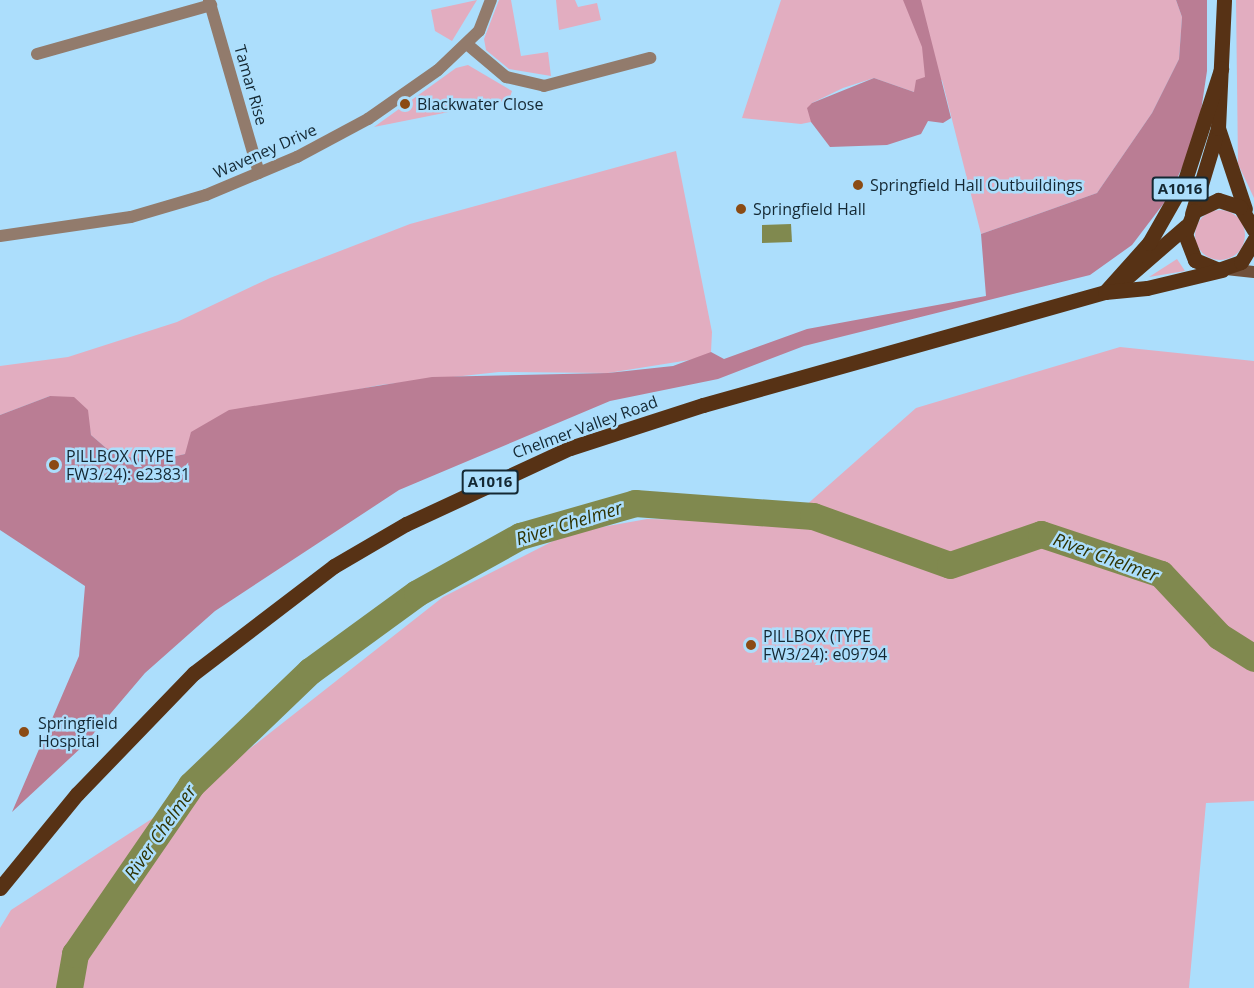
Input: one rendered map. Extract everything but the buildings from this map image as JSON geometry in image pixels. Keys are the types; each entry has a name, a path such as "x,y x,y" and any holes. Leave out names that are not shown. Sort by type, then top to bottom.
{"main road":[{"name":"Chelmer Valley Road","path":"1106,292 1153,260 1189,220 1218,128 1224,0"},
{"name":"A1016","path":"1106,292 1149,243 1185,180 1221,69"},
{"name":"Chelmer Valley Road","path":"1218,128 1251,219"},
{"path":"1251,219 1218,200 1189,220 1193,257 1224,269 1244,260 1254,240"},
{"name":"Chelmer Valley Road","path":"0,888 77,794 194,673 334,566 406,524 570,448 703,405 1106,292 1147,288 1224,269"}],"street":[{"name":"Waveney Drive","path":"0,236 121,220 259,173 368,119 468,45 492,0"},
{"name":"Tamar Rise","path":"37,54 210,3 259,173"},
{"path":"468,45 506,77 544,86 650,58"},
{"path":"1224,269 1254,272"}],"shaded area":[{"path":"477,0 452,41 435,31 431,10"},
{"path":"499,0 511,0 521,56 548,52 551,76 509,69 486,50 484,39"},
{"path":"556,0 575,0 578,7 597,3 601,20 559,30"},
{"path":"781,0 1176,0 1182,17 1179,59 1152,113 1097,193 981,234 942,80 914,92 874,78 843,88 812,103 811,122 801,124 742,118"},
{"path":"903,0 921,0 951,118 943,123 928,121 921,134 887,145 830,147 811,122 807,108 812,103 874,78 914,92 916,80 925,77 922,47"},
{"path":"1176,0 1207,0 1207,71 1197,137 1167,199 1132,245 1090,275 804,346 718,379 610,401 399,490 215,611 145,673 83,746 12,812 79,656 85,586 0,530 0,415 50,396 74,397 88,410 91,435 106,448 132,458 159,460 185,454 191,432 229,410 432,377 608,373 673,366 711,352 724,359 807,329 986,296 981,234 1097,193 1152,113 1179,59 1182,17"},
{"path":"1236,0 1254,0 1254,198 1238,164"},
{"path":"468,65 512,91 509,100 374,127 456,68"},
{"path":"676,151 712,332 711,352 702,358 608,373 499,372 380,385 301,401 185,454 159,460 132,458 106,448 91,435 89,425 50,396 0,415 0,366 68,357 177,322 270,278 410,224"},
{"path":"1220,210 1229,212 1240,221 1245,235 1243,244 1234,255 1220,260 1211,258 1200,249 1195,235 1197,226 1206,215"},
{"path":"791,224 792,242 762,243 762,225"},
{"path":"1177,259 1185,271 1149,277"},
{"path":"1120,347 1254,361 1254,801 1206,803 1189,988 0,988 0,928 11,910 201,787 443,597 569,533 647,519 787,522 916,408"}],"waterway":[{"name":"River Chelmer","path":"69,988 75,954 191,785 310,671 417,593 520,536 635,503 813,516 950,565 1041,534 1161,574 1219,636 1254,658"}],"place":[{"name":"Blackwater Close","path":"405,104"},
{"name":"Springfield Hall Outbuildings","path":"858,185"},
{"name":"Springfield Hall","path":"741,209"},
{"name":"PILLBOX (TYPE FW3/24): e23831","path":"54,465"},
{"name":"PILLBOX (TYPE FW3/24): e09794","path":"751,645"},
{"name":"Springfield Hospital","path":"24,732"}]}
